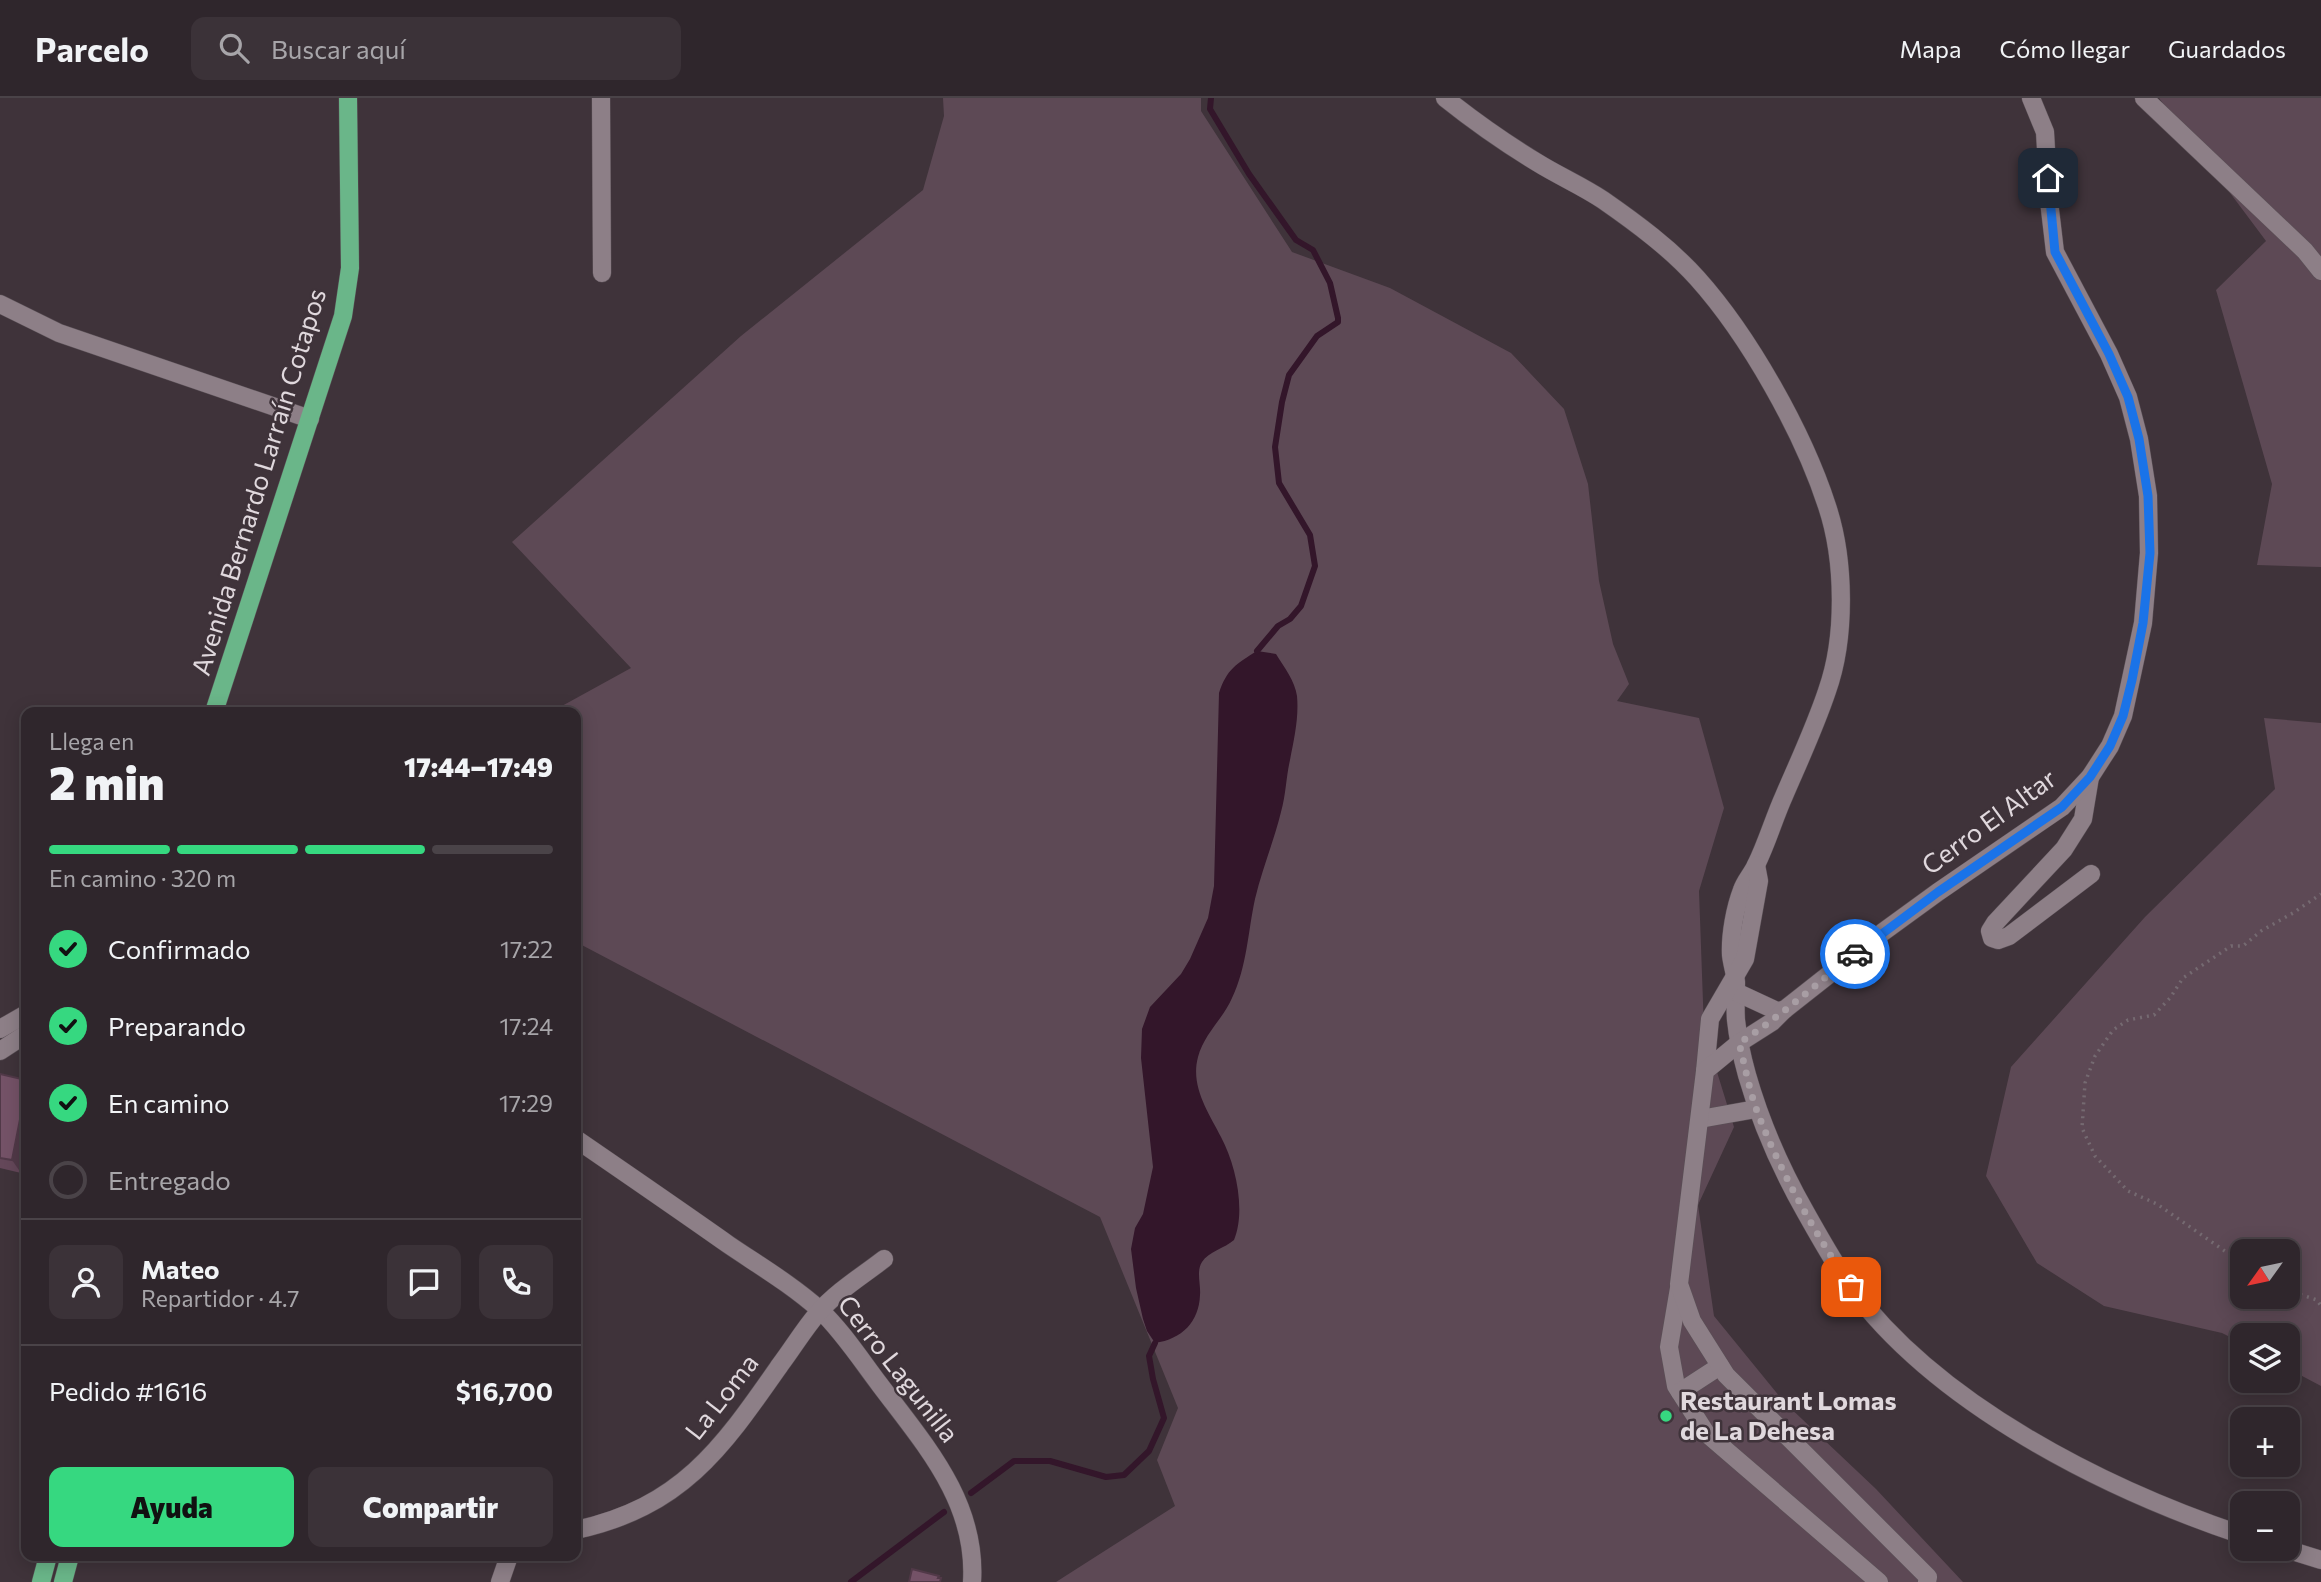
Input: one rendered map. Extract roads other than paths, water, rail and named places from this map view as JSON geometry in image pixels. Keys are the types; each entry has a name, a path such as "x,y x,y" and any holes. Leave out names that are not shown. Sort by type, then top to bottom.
{"main road":[{"name":"Avenida Bernardo Larraín Cotapos","path":"216,707 336,342 348,289 348,98"},
{"path":"41,1582 47,1561"},
{"path":"63,1582 69,1561"}],"street":[{"path":"601,98 602,273"},
{"path":"1445,98 1479,126 1600,199 1654,237 1697,278 1758,362 1810,461 1829,510 1836,546 1841,605 1837,653 1829,687 1756,865 1742,888 1731,952 1739,1043 1756,1109 1786,1178 1851,1287 1920,1359 1973,1402 2053,1452 2154,1502 2230,1530"},
{"name":"Cerro El Altar","path":"1705,1070 1739,1043 1772,1022 1938,892 2062,807 2090,777 2119,726 2132,680 2143,623 2150,553 2148,496 2139,439 2128,397 2109,354 2055,252 2045,132 2031,98"},
{"path":"2144,98 2305,251 2321,271"},
{"path":"1,308 59,333 310,419"},
{"path":"2090,777 2083,819 2064,849 1995,923 1990,931 1992,938 1998,940 2009,936 2091,874"},
{"path":"1736,985 1777,1011 1784,1010"},
{"path":"1736,985 1710,1019 1680,1281 1668,1347 1676,1386 1706,1433 1880,1582"},
{"path":"0,1029 21,1017"},
{"path":"0,1051 21,1037"},
{"path":"1700,1119 1756,1109"},
{"name":"Cerro Lagunilla","path":"581,1142 791,1287 820,1311 845,1339 921,1439 956,1494 969,1531 972,1582"},
{"name":"La Loma","path":"581,1529 639,1509 666,1494 699,1469 737,1426 820,1311 884,1259"},
{"path":"1680,1281 1692,1321 1726,1375 1928,1577 1927,1582"},
{"path":"1680,1392 1720,1366"},
{"path":"2300,1553 2321,1560"},
{"path":"500,1582 507,1561"}],"waterway":[{"path":"1211,98 1210,109 1249,174 1296,240 1313,250 1330,283 1338,318 1338,322 1317,336 1289,375 1275,447 1279,483 1310,535 1315,566 1301,606 1290,619 1278,626 1257,651"},
{"path":"971,1493 1014,1461 1050,1461 1106,1477 1124,1475 1149,1451 1164,1418 1149,1356 1155,1343"},
{"path":"851,1582 944,1512"}],"place":[{"name":"Restaurant Lomas de La Dehesa","path":"1666,1416"}]}
